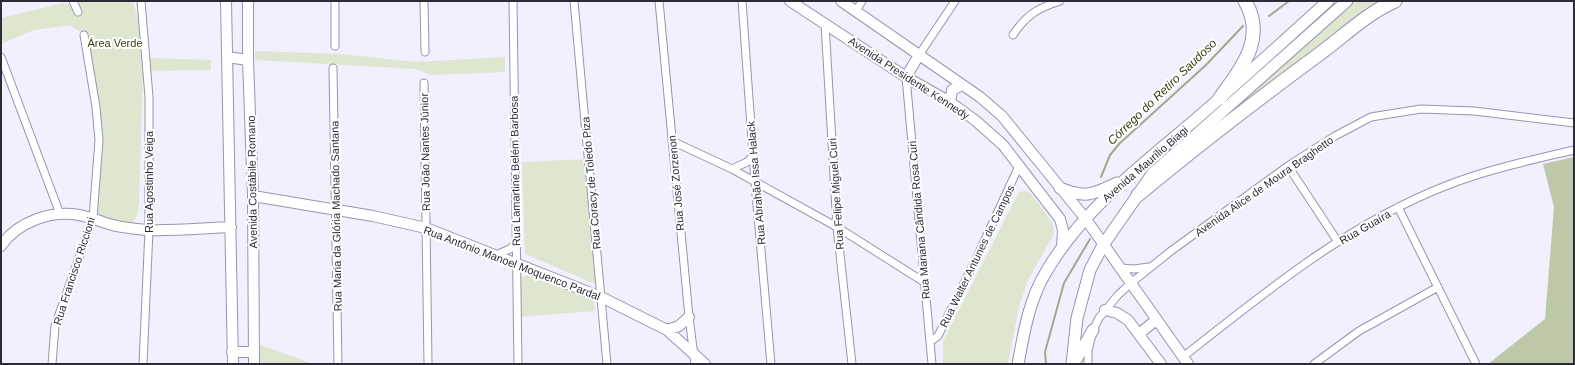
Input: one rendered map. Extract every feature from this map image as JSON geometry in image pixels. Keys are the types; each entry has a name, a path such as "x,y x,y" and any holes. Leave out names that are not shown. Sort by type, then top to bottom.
{"highway":[{"path":"1220,98 1244,64 1252,42 1254,32 1253,21 1245,1"},
{"path":"1138,195 1181,159 1255,102 1369,17 1395,1"}],"main road":[{"name":"Avenida Costábile Romano","path":"226,1 233,364"},
{"name":"Avenida Costábile Romano","path":"248,1 248,60 253,196 254,364"},
{"name":"Avenida Presidente Kennedy","path":"790,1 906,77 950,102 1003,145 1060,219 1063,230 1062,246"},
{"name":"Avenida Presidente Kennedy","path":"841,1 980,97 1002,116 1085,218 1185,361"},
{"name":"Avenida Maurílio Biagi","path":"1018,364 1024,328 1034,298 1045,273 1062,246 1085,218 1125,180 1220,98 1328,1"},
{"name":"Avenida Maurílio Biagi","path":"1073,364 1077,318 1081,298 1090,270 1103,244 1153,173 1347,1"},
{"path":"906,77 920,55"},
{"path":"227,57 248,60"},
{"path":"950,102 952,90 962,85"},
{"path":"1060,188 1074,194 1094,194 1125,180"},
{"name":"Rua Antônio Manoel Moquenco Pardal","path":"253,196 373,216 426,228 601,297 667,330 695,359 705,364"},
{"path":"1,246 7,237 20,226 60,214 70,214 93,218 120,227 149,230 231,227"},
{"path":"1105,310 1123,316 1128,320 1161,364"},
{"path":"667,330 679,326 688,316"},
{"path":"1139,334 1156,320"},
{"path":"1073,364 1093,330"},
{"path":"232,352 254,352"}],"street":[{"path":"73,1 78,12"},
{"name":"Rua Agostinho Veiga","path":"141,1 149,98 149,230 143,364"},
{"path":"335,1 335,46"},
{"path":"424,1 425,52"},
{"name":"Rua Lamartine Belém Barbosa","path":"513,1 518,364"},
{"name":"Rua Coracy de Toledo Piza","path":"574,1 607,364"},
{"name":"Rua José Zorzenon","path":"659,1 688,316 695,359"},
{"name":"Rua Abrahão Issa Halack","path":"742,1 755,182 771,364"},
{"path":"856,11 862,1"},
{"path":"920,55 955,1"},
{"path":"1012,35 1020,23 1028,16 1042,7 1060,1"},
{"name":"Rua Felipe Miguel Curi","path":"825,24 837,227 852,364"},
{"name":"Rua Francisco Riccioni","path":"52,364 55,326 93,218 99,140 96,107 84,35"},
{"path":"1,56 60,214"},
{"name":"Rua Maria da Glória Machado Santana","path":"333,68 338,364"},
{"name":"Rua Mariana Cândida Rosa Curi","path":"906,77 932,364"},
{"name":"Rua João Nantes Júnior","path":"424,83 428,364"},
{"name":"Avenida Alice de Moura Braghetto","path":"1131,283 1288,166 1335,136 1371,117 1421,109 1474,111 1574,123"},
{"path":"672,141 732,169 837,227 924,282"},
{"name":"Rua Guaíra","path":"1185,361 1272,286 1338,242 1398,207 1448,185 1495,168 1574,150"},
{"path":"732,169 747,162 753,156"},
{"name":"Rua Walter Antunes de Campos","path":"930,342 938,336 1019,166"},
{"path":"1288,166 1338,242"},
{"path":"1398,207 1476,364"},
{"path":"496,255 510,249 517,242"},
{"path":"1120,268 1134,269 1152,267"},
{"path":"1088,364 1088,350 1093,330 1099,318 1118,295 1131,283"},
{"path":"1314,364 1359,331 1438,287"}],"green space":[{"name":"Área Verde","path":"75,1 133,1 144,41 139,201 136,217 130,225 103,218 97,213 95,203 98,147 84,35 70,25 34,30 1,44 1,18 62,3 77,6"},
{"path":"1356,1 1389,1 1194,145 1234,107"},
{"path":"255,51 341,54 416,62 505,57 505,72 431,75 416,69 255,60"},
{"name":"Área Verde","path":"148,58 211,60 211,70 149,71"},
{"path":"1574,157 1574,364 1488,364 1545,319 1554,207 1543,164"},
{"path":"588,159 602,287 525,254 522,162"},
{"path":"1025,191 1030,193 1053,223 1054,234 1028,280 1019,307 1008,364 943,364 943,341 1019,192"},
{"path":"529,274 590,297 594,301 595,311 517,317 516,280"},
{"path":"258,344 313,364 259,364"}],"waterway":[{"name":"Córrego do Retiro Saudoso","path":"1269,16 1289,1"},
{"name":"Córrego do Retiro Saudoso","path":"1101,177 1110,155 1119,144 1206,65 1243,26"},
{"name":"Córrego do Retiro Saudoso","path":"1046,364 1045,352 1064,283 1090,239"}]}
